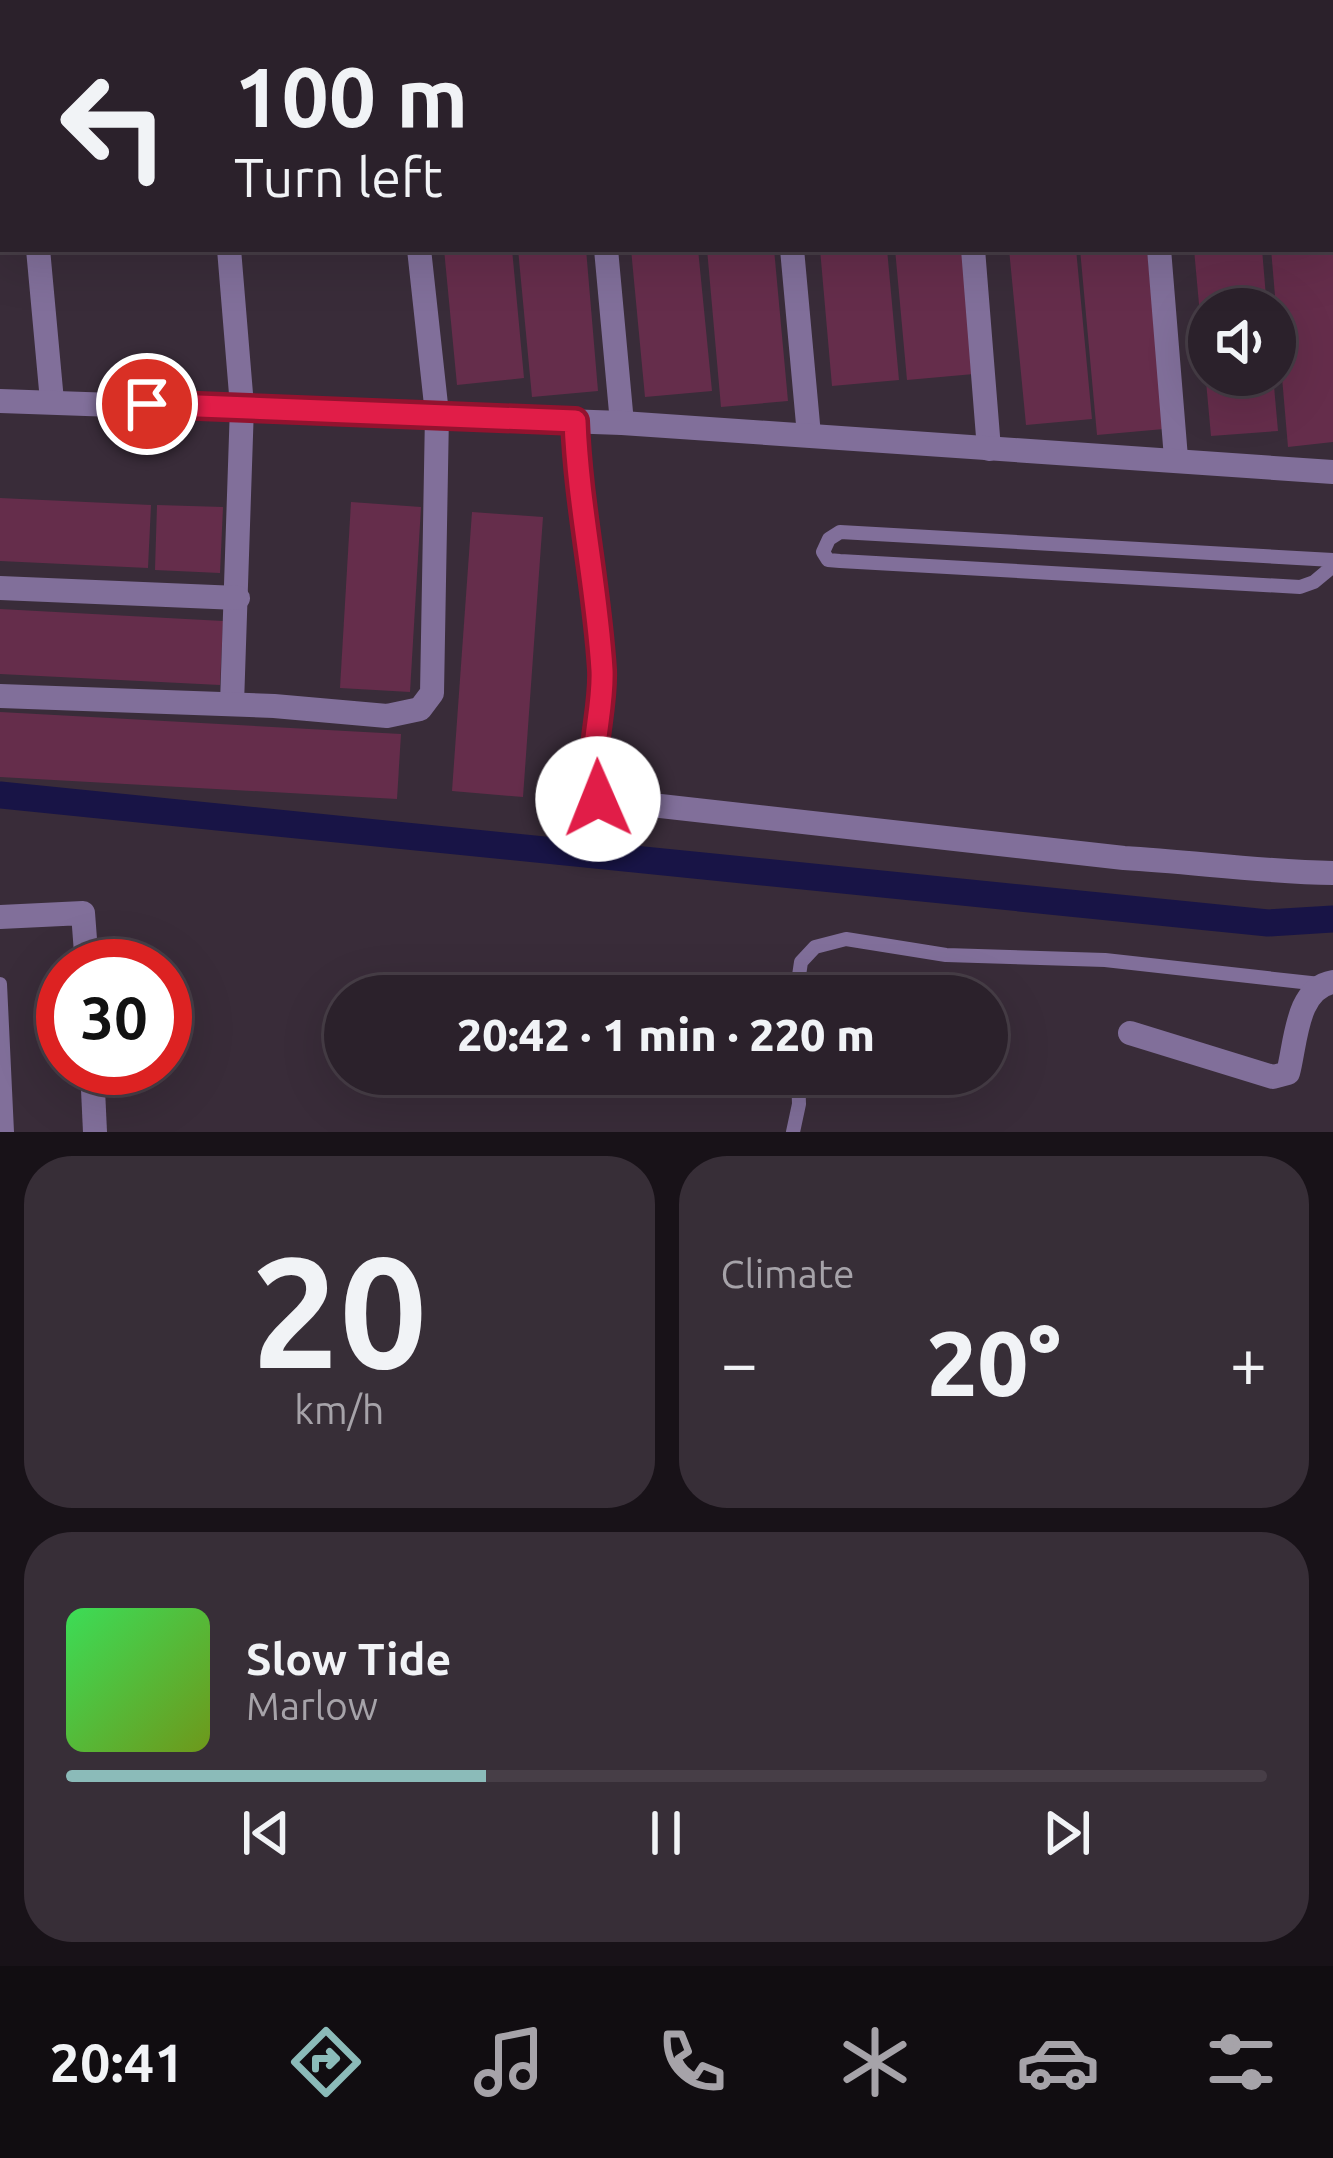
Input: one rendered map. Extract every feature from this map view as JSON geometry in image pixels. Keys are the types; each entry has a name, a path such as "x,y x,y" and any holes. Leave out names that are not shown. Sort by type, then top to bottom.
{"street":[{"path":"38,252 52,401"},
{"path":"229,252 242,406 232,704"},
{"path":"0,696 232,704 386,716 420,709 432,693 437,414 419,252"},
{"path":"606,252 622,423"},
{"path":"792,252 808,434"},
{"path":"973,252 989,448"},
{"path":"1159,252 1176,458"},
{"path":"0,400 622,423 1333,472"},
{"path":"575,421 602,673 592,780 598,799 1124,858 1267,872 1333,873"},
{"path":"0,588 238,598"},
{"path":"0,917 83,913 85,939"},
{"path":"1130,1034 1273,1077 1288,1073 1307,996 1326,983"},
{"path":"93,1095 95,1132"}],"lane":[{"path":"840,532 1333,563 1313,582 1300,587 840,561 828,560 823,552 829,538 840,532"},
{"path":"799,975 801,962 815,947 846,939 946,955 1105,960 1326,983"},
{"path":"0,984 8,1132"},
{"path":"793,1132 799,1095"}],"building":[{"path":"444,252 512,252 524,378 457,385"},
{"path":"518,252 586,252 598,391 532,397"},
{"path":"631,252 698,252 712,391 645,397"},
{"path":"707,252 774,252 788,401 721,407"},
{"path":"820,252 887,252 899,380 832,386"},
{"path":"895,252 963,252 974,374 907,380"},
{"path":"1009,252 1076,252 1092,419 1026,425"},
{"path":"1080,252 1147,252 1164,429 1097,435"},
{"path":"1194,252 1262,252 1265,288 1198,288"},
{"path":"1271,252 1333,252 1333,442 1288,447 1284,396 1296,396 1296,288 1274,288"},
{"path":"1207,396 1275,396 1278,431 1211,436"},
{"path":"0,498 151,505 148,568 0,561"},
{"path":"351,502 421,507 410,692 340,688"},
{"path":"157,505 223,507 220,573 155,570"},
{"path":"472,512 543,517 523,797 452,791"},
{"path":"0,609 223,621 220,685 0,674"},
{"path":"0,712 401,734 397,799 0,777"}],"waterway":[{"path":"0,795 1268,923 1333,919"}],"route":[{"path":"147,404 575,421 602,673 592,780 598,799"}]}
